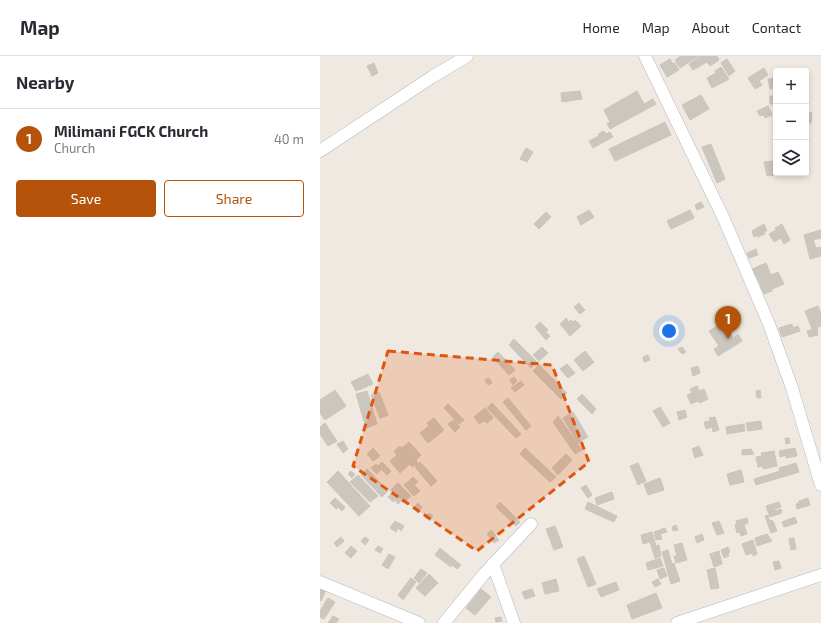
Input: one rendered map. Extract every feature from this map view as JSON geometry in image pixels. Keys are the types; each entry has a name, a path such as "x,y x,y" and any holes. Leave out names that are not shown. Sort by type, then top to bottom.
{"street":[{"path":"320,150 432,77 468,56"},
{"path":"645,56 724,219 769,324 792,388 821,486"},
{"path":"444,623 493,564 531,524"},
{"path":"493,564 514,623"},
{"path":"677,623 821,575"},
{"path":"320,582 419,623"}],"highlighted area":[{"path":"388,351 552,365 589,462 477,551 353,466"}],"building":[{"path":"681,56 698,56 680,68 675,60"},
{"path":"700,56 717,56 719,60 710,66 707,62 693,70 689,64"},
{"path":"670,59 673,64 675,63 679,70 667,77 660,65"},
{"path":"727,59 735,71 729,76 721,63"},
{"path":"374,63 378,73 372,76 367,66"},
{"path":"721,67 729,79 712,88 707,78 716,73 715,71"},
{"path":"764,68 768,75 759,81 762,85 755,89 748,78"},
{"path":"773,78 773,88 770,89 768,79"},
{"path":"580,91 582,99 562,102 561,93"},
{"path":"637,91 644,104 653,99 656,104 610,129 607,124 610,122 604,110"},
{"path":"701,95 709,109 690,120 682,105"},
{"path":"770,96 773,96 773,104 770,104"},
{"path":"768,106 772,115 765,118 764,115 760,116 757,111"},
{"path":"809,112 812,113 811,123 809,123"},
{"path":"665,122 671,135 615,161 609,149"},
{"path":"604,131 606,134 610,132 613,137 593,148 589,141 599,136 598,134"},
{"path":"711,144 725,179 717,183 702,147"},
{"path":"526,148 533,152 527,162 520,159"},
{"path":"773,161 773,175 767,176 764,162"},
{"path":"701,202 704,207 697,210 695,205"},
{"path":"589,210 594,217 581,225 577,217"},
{"path":"690,210 694,218 671,229 667,221"},
{"path":"546,212 551,217 539,229 534,224"},
{"path":"764,224 767,231 764,231 765,234 754,237 752,231"},
{"path":"782,224 790,240 784,244 781,238 774,242 769,234"},
{"path":"821,230 821,238 813,240 816,248 821,247 821,256 810,259 804,235"},
{"path":"756,249 758,255 749,258 747,253"},
{"path":"766,263 771,275 778,272 784,284 764,294 752,269"},
{"path":"579,303 585,310 580,314 574,307"},
{"path":"818,306 821,313 821,326 812,329 805,311"},
{"path":"566,318 569,322 571,320 573,322 575,320 581,326 570,336 560,324"},
{"path":"540,322 548,330 546,332 550,336 546,340 535,327"},
{"path":"723,322 733,338 738,334 742,341 718,356 714,349 719,346 709,331"},
{"path":"792,324 793,328 798,326 800,331 782,337 779,328"},
{"path":"817,328 818,335 809,337 807,331"},
{"path":"514,339 537,362 531,368 509,345"},
{"path":"542,347 548,353 539,361 533,355"},
{"path":"682,347 686,352 682,354 678,349"},
{"path":"585,351 594,362 583,371 574,360"},
{"path":"498,352 515,370 509,375 493,357"},
{"path":"648,355 650,360 644,362 643,357"},
{"path":"567,364 575,373 568,378 560,369"},
{"path":"539,365 567,393 561,399 533,371"},
{"path":"698,366 700,373 693,376 691,368"},
{"path":"368,374 373,384 356,391 351,382"},
{"path":"514,377 517,381 513,385 510,380"},
{"path":"489,378 492,383 488,385 485,380"},
{"path":"521,381 524,385 515,392 511,388"},
{"path":"697,386 699,391 704,389 708,399 700,403 698,401 691,404 687,395 692,393 690,389"},
{"path":"335,390 346,406 325,420 320,413 320,400"},
{"path":"760,390 761,398 757,398 756,391"},
{"path":"367,391 377,424 366,428 356,394"},
{"path":"379,392 388,415 380,418 371,395"},
{"path":"582,394 596,409 592,414 577,399"},
{"path":"508,398 531,426 526,430 503,402"},
{"path":"492,403 521,434 516,438 487,408"},
{"path":"448,404 464,420 459,424 444,408"},
{"path":"660,407 670,423 663,427 653,411"},
{"path":"485,408 493,418 487,423 484,421 479,424 474,417"},
{"path":"685,410 687,417 679,420 677,412"},
{"path":"573,412 588,437 578,443 563,418"},
{"path":"558,416 582,450 575,454 553,422"},
{"path":"715,417 719,430 713,432 712,427 706,429 704,422 710,421 709,418"},
{"path":"434,418 444,430 428,443 420,433 429,426 427,423"},
{"path":"454,420 460,427 455,432 448,424"},
{"path":"761,421 762,429 748,431 746,423"},
{"path":"325,423 337,441 328,446 320,434 320,427"},
{"path":"744,424 745,431 727,434 726,427"},
{"path":"785,438 789,438 790,443 786,444"},
{"path":"343,441 348,449 343,453 337,444"},
{"path":"409,442 421,455 416,460 418,463 412,467 410,464 400,473 390,461 397,455 394,451 400,446 402,448"},
{"path":"699,446 703,455 695,458 692,449"},
{"path":"373,448 380,456 373,461 367,454"},
{"path":"525,448 556,477 550,482 520,454"},
{"path":"795,448 797,456 786,458 786,455 780,457 779,451"},
{"path":"751,449 754,454 742,455 742,450"},
{"path":"774,451 777,466 763,469 763,466 758,467 756,457 762,456 761,453"},
{"path":"566,454 572,460 558,475 552,468"},
{"path":"382,462 391,471 387,475 378,466"},
{"path":"420,462 437,481 431,486 415,467"},
{"path":"638,463 646,481 638,485 630,466"},
{"path":"796,463 799,472 756,485 754,479 780,471 779,468"},
{"path":"376,464 381,470 377,474 371,468"},
{"path":"367,469 388,491 382,497 361,475"},
{"path":"741,470 744,482 730,485 727,474"},
{"path":"338,471 370,506 359,516 327,482"},
{"path":"351,471 355,474 352,478 348,474"},
{"path":"358,475 378,496 370,502 350,482"},
{"path":"413,477 418,482 414,485 420,491 414,496 404,485"},
{"path":"660,478 664,490 648,495 644,484"},
{"path":"398,483 411,496 404,503 401,501 398,504 395,500 393,502 388,497 393,492 391,490"},
{"path":"586,485 592,495 588,498 581,488"},
{"path":"612,492 614,499 597,505 595,498"},
{"path":"335,498 345,507 342,511 338,507 336,509 330,503"},
{"path":"808,498 810,505 797,509 796,504 799,503 799,501"},
{"path":"500,502 520,522 516,526 496,507"},
{"path":"588,502 617,516 614,522 585,509"},
{"path":"779,502 781,507 775,509 775,511 781,509 782,513 770,517 766,506"},
{"path":"418,503 422,507 418,513 413,508"},
{"path":"429,513 433,516 430,521 425,517"},
{"path":"768,515 769,520 773,521 777,531 771,533 765,516"},
{"path":"795,517 797,523 784,527 782,522"},
{"path":"747,518 748,523 744,525 747,534 741,536 740,532 737,533 735,525 737,524 736,521"},
{"path":"395,521 404,526 401,531 398,528 396,532 390,528"},
{"path":"719,521 724,533 717,535 712,523"},
{"path":"676,525 678,530 673,531 672,527"},
{"path":"555,526 563,547 554,550 546,529"},
{"path":"665,528 667,532 660,534 662,539 656,540 654,532"},
{"path":"491,530 499,540 494,543 487,534"},
{"path":"652,532 656,546 659,545 661,556 655,558 650,542 643,544 641,535"},
{"path":"702,534 704,540 697,543 695,537"},
{"path":"767,534 772,541 757,546 755,538"},
{"path":"341,537 344,541 337,547 334,543"},
{"path":"365,537 369,540 365,545 361,541"},
{"path":"794,538 796,549 791,550 789,539"},
{"path":"753,540 757,554 753,556 753,553 746,555 742,544"},
{"path":"682,543 687,560 676,563 674,556 677,556 674,545"},
{"path":"351,546 357,551 351,558 345,553"},
{"path":"378,546 383,549 380,553 375,550"},
{"path":"728,547 730,552 728,553 729,556 724,558 721,550"},
{"path":"440,548 461,565 457,569 452,565 451,567 435,555"},
{"path":"668,550 672,564 674,563 680,581 671,584 662,552"},
{"path":"719,551 722,564 714,567 710,554"},
{"path":"389,554 395,557 388,569 382,565"},
{"path":"584,556 596,584 588,587 577,559"},
{"path":"660,558 663,566 648,570 646,563"},
{"path":"779,561 781,568 775,570 773,562"},
{"path":"664,568 667,576 660,579 657,570"},
{"path":"715,568 719,588 711,589 707,570"},
{"path":"421,569 427,573 419,583 414,578"},
{"path":"429,574 438,583 425,596 416,588"},
{"path":"411,578 416,582 403,600 398,595"},
{"path":"556,579 559,591 545,594 542,583"},
{"path":"658,579 661,584 655,587 652,582"},
{"path":"616,582 619,590 601,597 597,589"},
{"path":"320,584 327,588 321,601 320,600"},
{"path":"481,589 491,597 475,615 466,608"},
{"path":"532,589 535,596 525,599 522,592"},
{"path":"656,593 662,608 632,619 627,605"},
{"path":"328,598 335,602 324,619 320,617 320,611"},
{"path":"333,616 339,619 336,623 328,623"},
{"path":"501,617 502,621 496,622 495,618"}],"place":[{"name":"Milimani FGCK Church","path":"728,339"}]}
